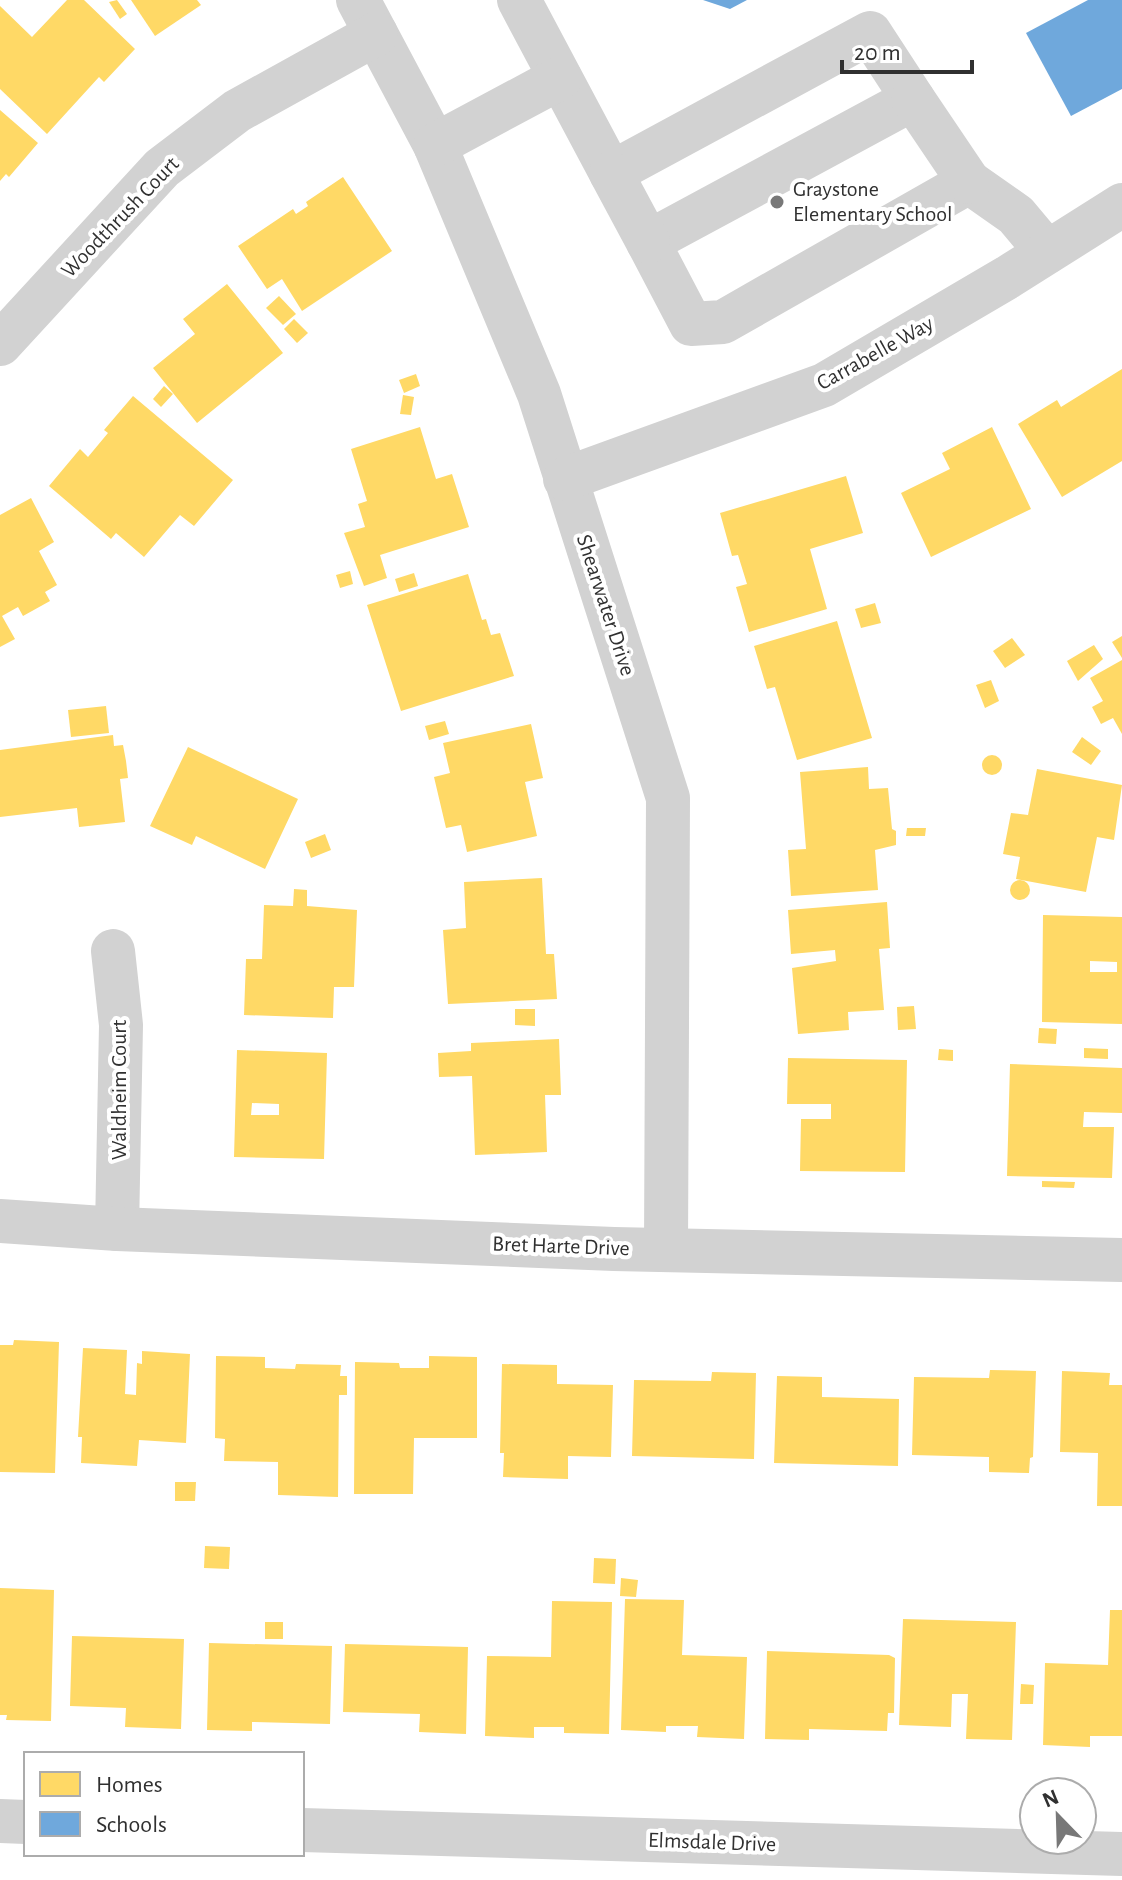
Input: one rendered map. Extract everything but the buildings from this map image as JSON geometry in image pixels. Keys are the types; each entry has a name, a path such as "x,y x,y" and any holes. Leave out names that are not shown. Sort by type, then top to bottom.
{"street":[{"path":"519,0 691,324 723,322 969,182"},
{"name":"Shearwater Drive","path":"367,17 435,145 539,394 668,798 666,1250"},
{"name":"Woodthrush Court","path":"0,344 162,168 367,17"},
{"path":"611,173 870,33 969,182 1016,215 1047,252"},
{"path":"435,145 560,78"},
{"path":"648,242 913,99"},
{"name":"Carrabelle Way","path":"565,479 824,385 1122,205"},
{"name":"Waldheim Court","path":"113,951 121,1025 117,1229"},
{"name":"Bret Harte Drive","path":"0,1221 117,1229 666,1250 1122,1260"},
{"path":"0,1821 24,1822"},
{"name":"Elmsdale Drive","path":"304,1830 1122,1854"}],"place":[{"name":"Graystone Elementary School","path":"777,202"}]}
